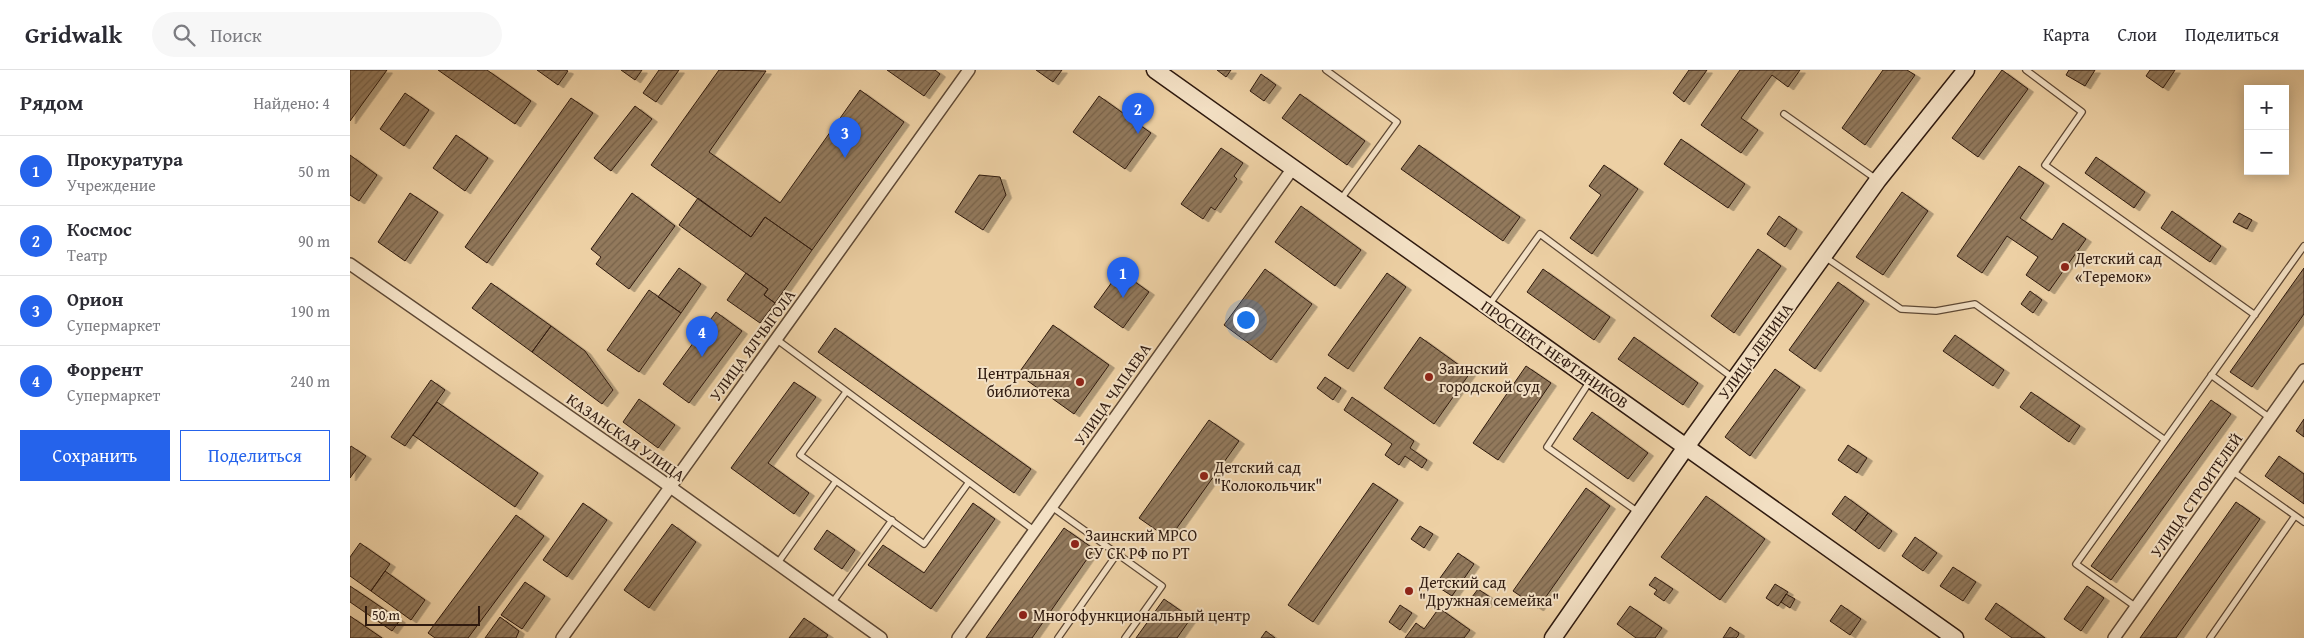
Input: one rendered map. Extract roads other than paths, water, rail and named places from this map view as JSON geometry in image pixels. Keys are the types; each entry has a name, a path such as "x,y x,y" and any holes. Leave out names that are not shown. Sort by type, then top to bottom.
{"main road":[{"name":"ПРОСПЕКТ НЕФТЯНИКОВ","path":"1157,70 1954,638"},
{"name":"УЛИЦА ЛЕНИНА","path":"1553,638 1686,447 1878,180 1966,70"}],"street":[{"name":"УЛИЦА ЯЛЧЫГОЛА","path":"562,638 969,70"},
{"name":"УЛИЦА ЧАПАЕВА","path":"958,638 1293,168"},
{"name":"КАЗАНСКАЯ УЛИЦА","path":"350,264 670,487 881,638"},
{"name":"УЛИЦА СТРОИТЕЛЕЙ","path":"2114,638 2304,370"}],"lane":[{"path":"1326,70 1397,122 1340,201"},
{"path":"2026,70 2082,112 2045,165 2254,315"},
{"path":"1784,114 1878,180"},
{"path":"1488,306 1540,234 1735,379"},
{"path":"2136,607 2076,564 2304,246"},
{"path":"1824,255 1901,309 1936,311 1975,304 2165,440"},
{"path":"776,340 1034,531"},
{"path":"2211,375 2270,418"},
{"path":"1591,380 1547,447 1640,513"},
{"path":"846,392 800,455 924,544 969,482"},
{"path":"2232,471 2304,522"},
{"path":"777,564 836,481"},
{"path":"1052,507 1162,586 1125,638"},
{"path":"2210,638 2295,516"},
{"path":"832,603 892,520"},
{"path":"1058,638 1117,554"}],"place":[{"name":"Космос","path":"1138,134"},
{"name":"Орион","path":"845,158"},
{"name":"Детский сад «Теремок»","path":"2065,267"},
{"name":"Прокуратура","path":"1123,298"},
{"name":"Форрент","path":"702,357"},
{"name":"Заинский городской суд","path":"1429,377"},
{"name":"Центральная библиотека","path":"1080,382"},
{"name":"Детский сад \"Колокольчик\"","path":"1204,476"},
{"name":"Заинский МРСО СУ СК РФ по РТ","path":"1075,544"},
{"name":"Детский сад \"Дружная семейка\"","path":"1409,591"},
{"name":"Многофункциональный центр","path":"1023,615"}]}
